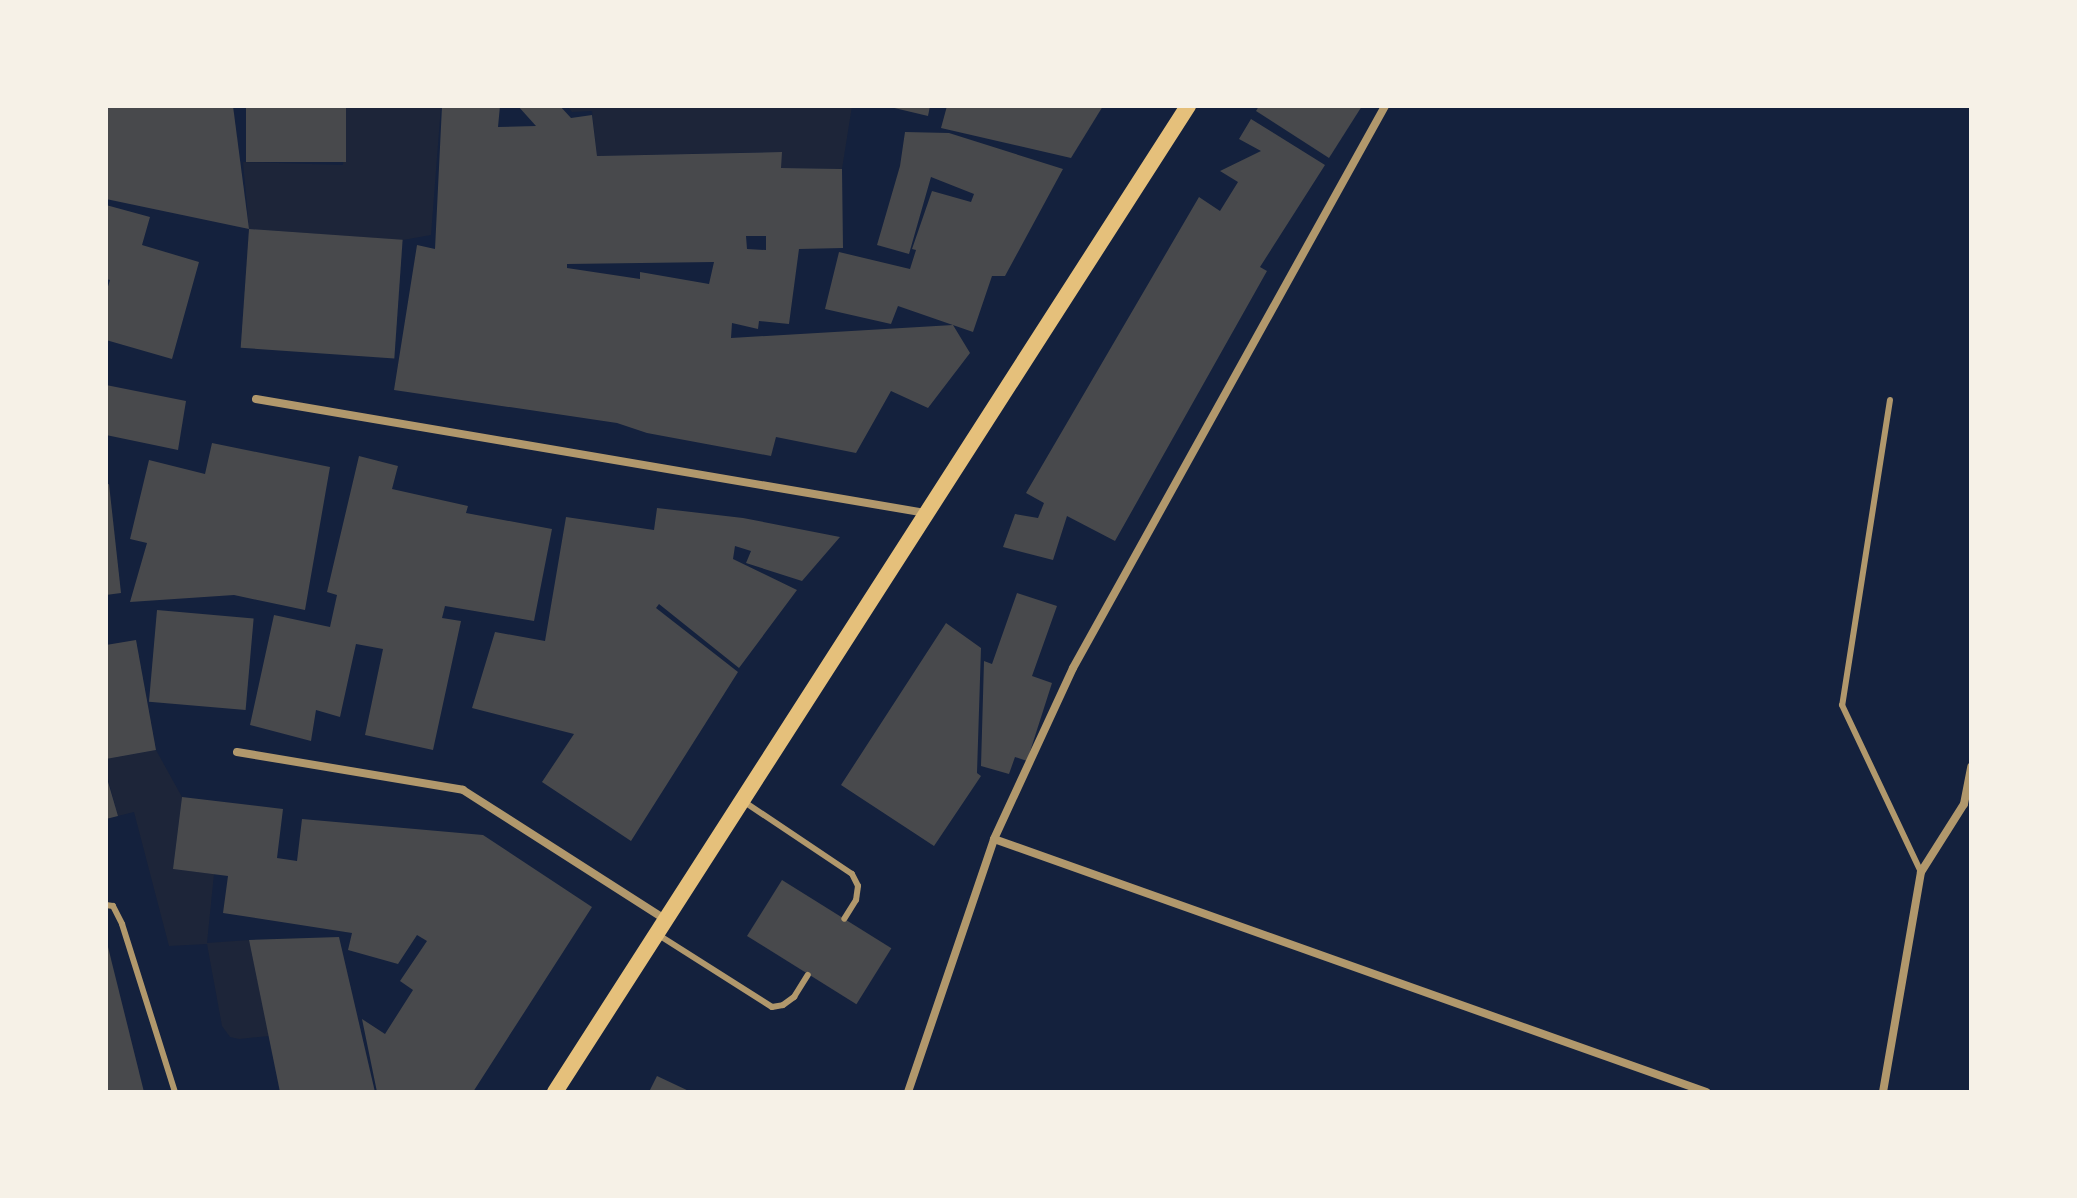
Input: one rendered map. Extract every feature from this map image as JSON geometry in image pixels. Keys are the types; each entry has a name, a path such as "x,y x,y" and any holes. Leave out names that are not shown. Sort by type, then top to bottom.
{"main road":[{"path":"555,1092 1188,106"}],"street":[{"path":"908,1092 994,839 1073,668 1385,106"},
{"path":"256,399 927,513"},
{"path":"237,752 463,790 661,927"},
{"path":"1883,1092 1921,872 1964,804 1971,767"},
{"path":"994,839 1706,1092"}],"lane":[{"path":"1890,400 1842,705 1921,872"},
{"path":"743,801 852,874 858,886 856,900 844,919"},
{"path":"106,905 113,906 122,924 175,1092"},
{"path":"661,927 772,1007 783,1005 794,997 808,975"}],"shaded area":[{"path":"346,106 441,106 431,235 403,240 249,229 243,162 343,165"},
{"path":"567,106 852,106 842,169 781,168 781,152 597,156 592,111 572,112"},
{"path":"156,750 182,797 173,869 214,874 207,943 249,940 269,1036 239,1039 230,1037 222,1026 207,944 169,946 134,812 118,816 106,772 106,759"}],"building":[{"path":"106,106 233,106 249,229 106,199"},
{"path":"246,106 346,106 346,162 246,162"},
{"path":"442,106 500,106 498,127 536,126 518,106 560,106 571,118 592,115 597,156 782,152 781,168 842,169 843,248 799,249 789,324 759,321 758,329 732,323 731,338 953,325 970,353 928,408 891,391 856,453 776,437 771,456 647,433 617,423 394,390 417,245 435,249","holes":["746,236 766,236 766,250 747,249","714,262 709,284 640,272 640,279 567,268 567,264"]},
{"path":"886,106 930,106 928,116"},
{"path":"947,106 1103,106 1071,158 941,128"},
{"path":"1259,106 1362,106 1329,158 1256,111"},
{"path":"1251,119 1325,165 1260,267 1267,271 1115,541 1067,516 1053,560 1003,547 1015,514 1038,518 1044,503 1026,493 1199,197 1220,211 1238,182 1220,171 1261,151 1239,139"},
{"path":"905,132 949,133 1063,169 1005,276 992,276 973,332 898,306 891,324 825,309 839,252 910,269 916,250 912,249 932,191 971,202 974,194 931,177 909,254 877,245 900,166"},
{"path":"106,205 150,217 142,245 199,262 172,359 106,340 106,293 110,280 106,279"},
{"path":"249,229 403,240 394,358 241,348"},
{"path":"106,385 186,401 178,450 106,435"},
{"path":"212,443 330,467 305,610 234,595 130,602 147,543 130,539 149,460 205,474"},
{"path":"359,456 398,466 392,489 468,506 466,513 552,529 534,621 445,606 442,618 461,621 433,750 365,735 383,649 356,644 340,717 316,710 311,741 250,725 274,615 330,627 337,595 327,592"},
{"path":"109,484 121,593 106,595 106,485"},
{"path":"657,508 743,518 840,537 802,581 746,563 751,551 735,546 733,559 797,590 739,668 659,604 656,608 738,672 631,841 542,782 574,734 472,708 495,632 545,641 566,517 654,530"},
{"path":"1017,593 1057,606 1032,676 1052,683 1027,761 1015,757 1009,774 981,766 984,661 992,664"},
{"path":"157,610 254,618 246,710 149,702"},
{"path":"946,623 981,648 977,773 981,776 934,846 841,785"},
{"path":"136,640 156,750 106,759 106,645"},
{"path":"106,775 118,816 106,819"},
{"path":"182,797 283,809 277,858 297,861 302,819 483,835 592,907 473,1092 377,1092 362,1019 385,1034 413,990 400,981 427,941 417,935 398,964 348,950 352,933 223,913 228,876 173,869"},
{"path":"782,880 891,948 856,1004 747,936"},
{"path":"339,937 375,1092 280,1092 249,940"},
{"path":"107,943 144,1092 106,1092"},
{"path":"657,1076 691,1092 649,1092"}]}
